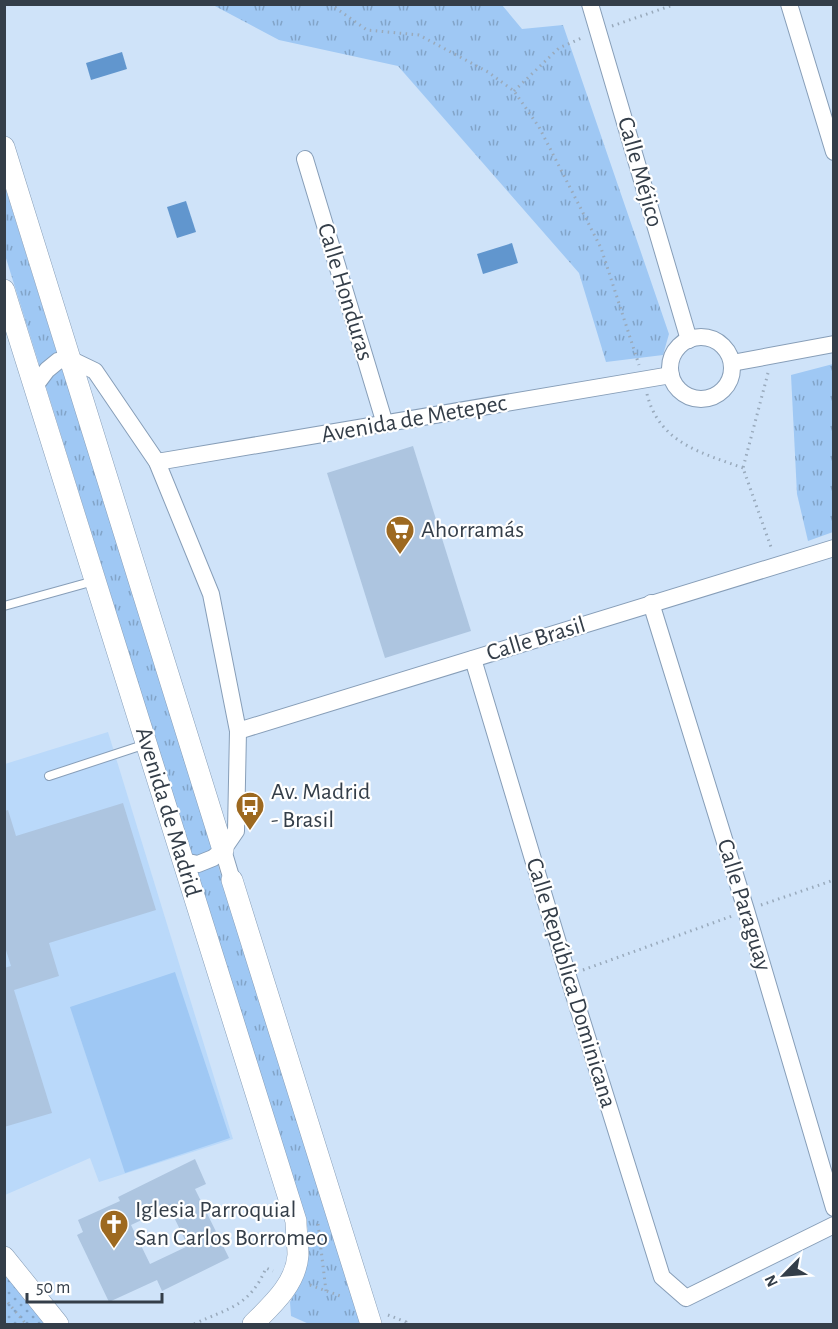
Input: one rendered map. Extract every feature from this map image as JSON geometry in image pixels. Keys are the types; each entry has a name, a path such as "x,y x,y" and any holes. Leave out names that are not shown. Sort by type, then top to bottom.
{"street":[{"name":"Calle Méjico","path":"590,4 689,340"},
{"path":"789,4 834,152"},
{"name":"Avenida de Madrid","path":"4,147 371,1324"},
{"name":"Calle Honduras","path":"305,159 385,424"},
{"name":"Avenida de Madrid","path":"4,290 10,327 35,386 296,1221 298,1256 292,1279 253,1324"},
{"path":"698,337 716,341 729,354 732,363 732,374 722,392 712,398 702,400 682,393 675,385 671,375 670,364 673,354 680,345 698,337"},
{"path":"732,363 834,344"},
{"path":"35,386 47,370 58,361 70,359"},
{"name":"Avenida de Madrid","path":"70,359 95,371 157,462 211,594 238,731 236,831 223,850"},
{"name":"Avenida de Metepec","path":"157,462 671,375"},
{"name":"Calle Brasil","path":"238,731 833,549"},
{"name":"Calle Paraguay","path":"651,603 746,910 834,1208"},
{"name":"Calle República Dominicana","path":"473,659 568,976 662,1277 686,1298 834,1225"},
{"path":"183,861 198,864 206,862 223,850"},
{"path":"4,1257 58,1324"}],"lane":[{"path":"4,606 96,581"},
{"path":"49,776 146,744"}],"path":[{"path":"330,4 367,30 418,35 488,72 514,91 539,127 601,248 654,410 668,431 681,443 743,468"},
{"path":"514,91 559,48 598,31 676,4"},
{"path":"766,357 769,375 743,468 777,566"},
{"path":"568,976 834,880"},
{"path":"4,1298 26,1324"}],"shaded area":[{"path":"122,52 127,69 91,80 86,63"},
{"path":"186,201 196,232 177,238 167,207"},
{"path":"512,243 518,263 483,274 477,254"},
{"path":"108,732 233,1139 99,1182 90,1158 5,1195 5,764"}],"green space":[{"path":"213,5 502,5 522,29 563,25 669,334 663,355 606,362 579,273 398,66 279,40"},
{"path":"4,184 362,1324 309,1324 291,1316 290,1302 305,1274 308,1229 5,255"},
{"path":"833,364 833,532 808,541 797,494 791,375"},
{"path":"175,972 230,1138 125,1173 70,1007"},
{"path":"4,1266 51,1324 6,1324 4,1322"}],"building":[{"name":"Ahorramás","path":"413,446 471,631 385,658 327,473"},
{"path":"123,803 156,910 49,943 59,976 14,990 52,1113 4,1127 4,968 11,966 4,944 4,811 8,810 16,836"},
{"path":"195,1159 206,1184 195,1189 229,1258 162,1291 157,1280 109,1302 77,1235 83,1232 78,1220 120,1201 118,1197","holes":["169,1207 188,1246 150,1264 131,1225"]}],"place":[{"name":"Ahorramás","path":"400,556"},
{"name":"Av. Madrid - Brasil","path":"250,832"},
{"name":"Iglesia Parroquial San Carlos Borromeo","path":"114,1250"}]}
